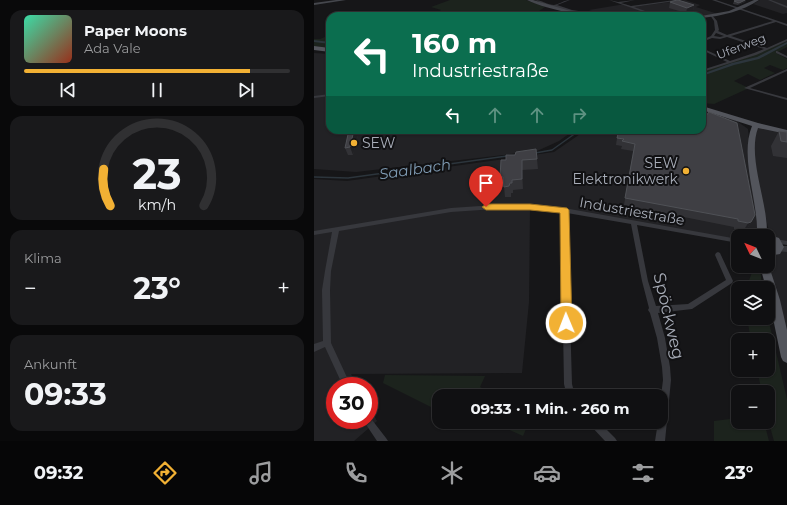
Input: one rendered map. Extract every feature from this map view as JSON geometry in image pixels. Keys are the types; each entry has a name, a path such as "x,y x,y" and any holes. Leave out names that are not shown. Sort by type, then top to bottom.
{"main road":[{"path":"314,4 344,0"},
{"path":"529,0 572,12"},
{"path":"706,17 740,8 756,0"},
{"path":"314,49 326,50"},
{"path":"706,109 735,118 754,128 787,132"},
{"path":"754,128 754,169 762,221 766,229"},
{"path":"768,273 787,358"}],"street":[{"path":"536,0 576,12"},
{"path":"553,6 569,0"},
{"path":"610,0 647,12"},
{"path":"617,2 634,0"},
{"path":"630,6 681,0"},
{"path":"712,0 740,8 787,25"},
{"path":"769,0 787,7"},
{"path":"706,39 716,32 717,26 711,16"},
{"path":"712,36 719,38 728,36 776,21"},
{"path":"781,23 787,21"},
{"path":"716,32 765,48"},
{"name":"Uferweg","path":"706,69 754,54 765,48 787,40"},
{"path":"706,51 730,62"},
{"path":"777,52 787,57"},
{"path":"706,54 711,53"},
{"path":"787,70 746,88 787,99"},
{"path":"314,97 326,96"},
{"name":"Industriestraße","path":"314,233 428,213 475,207 511,206 564,210 731,239"},
{"path":"564,210 569,389"},
{"name":"Spöckweg","path":"634,223 645,281 661,338 666,367 667,380 660,441"},
{"path":"336,230 328,271 325,300 327,343 343,377"},
{"path":"652,310 689,307 730,281 718,255"},
{"path":"314,348 327,343"},
{"path":"374,429 383,441"},
{"path":"600,429 611,441"}],"shaded area":[{"path":"450,0 526,0 545,7 538,12 438,12 441,10 431,7"},
{"path":"685,0 700,5 696,7 718,14 706,16 706,12 594,12 589,10 625,4 633,7"},
{"path":"760,0 787,0 787,13 783,14 753,4"},
{"path":"326,37 326,48 314,46 314,39"},
{"path":"787,41 787,47 776,53 787,59 787,68 783,70 770,65 764,68 775,73 760,80 748,74 734,81 749,88 714,104 706,103 706,70 748,57"},
{"path":"314,53 326,54 326,134 569,134 559,141 537,151 356,172 314,169"},
{"path":"706,111 734,119 748,129 752,169 765,229 731,229 731,239 583,213 530,207 529,302 522,373 351,374 352,377 326,377 326,429 368,429 354,441 314,441 314,179 347,181 554,152 580,134 706,134"},
{"path":"757,126 787,133 787,242 779,241 775,237 775,229 768,229 755,169 753,137"},
{"path":"787,247 787,357 775,297 775,281 772,281 771,273 775,273 775,251"},
{"path":"752,273 761,273 761,281 749,281"},
{"path":"748,325 770,325 772,333 750,333"},
{"path":"775,348 787,399 787,441 774,441 771,429 775,429 775,385 760,385 759,377 775,377"},
{"path":"385,375 485,376 480,387 484,389 432,389 432,408 383,383"},
{"path":"731,419 731,429 766,429 769,441 714,441 714,421"},
{"path":"508,429 526,429 523,436"}],"building":[{"path":"677,0 694,5 687,8 670,2"},
{"path":"745,0 739,3 734,1"},
{"name":"SEW Elektronikwerk","path":"709,112 737,123 755,215 751,222 748,223 738,221 738,219 625,198 635,144 622,141 624,139 617,138 618,134 706,134 706,116"},
{"path":"779,131 787,132 787,142 781,141"},
{"path":"348,134 353,134 350,147 345,148"},
{"path":"536,149 537,159 522,160 522,179 512,180 512,183 510,183 509,186 504,187 503,177 500,177 501,160 506,160 506,155 515,155 516,152"}],"waterway":[{"path":"314,41 326,42"},
{"name":"Saalbach","path":"706,74 733,64 758,58 787,43"},
{"name":"Saalbach","path":"535,153 552,150 574,134"},
{"name":"Saalbach","path":"314,177 348,178 507,156"}],"place":[{"name":"SEW","path":"354,143"},
{"name":"SEW Elektronikwerk","path":"686,171"}],"route":[{"path":"486,207 530,207 564,210 566,323"}]}
